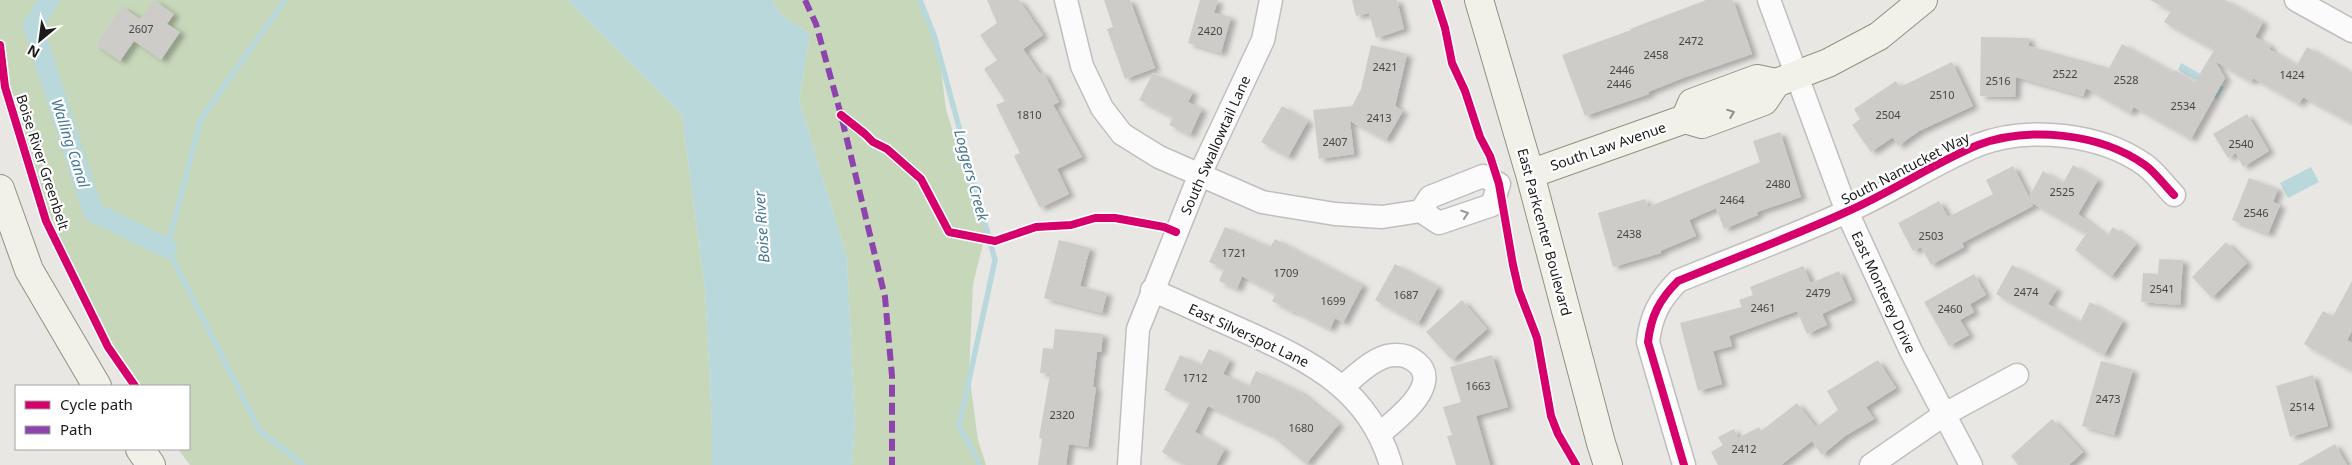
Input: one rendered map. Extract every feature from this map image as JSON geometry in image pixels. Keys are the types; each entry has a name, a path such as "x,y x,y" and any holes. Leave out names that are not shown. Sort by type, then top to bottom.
{"street":[{"path":"1066,0 1082,66 1102,108 1122,134 1158,157 1262,202 1335,214 1382,216 1421,211 1439,223 1492,205 1499,184 1530,174"},
{"name":"South Swallowtail Lane","path":"1129,465 1138,330 1152,290 1200,174 1263,40 1271,0"},
{"name":"East Parkcenter Boulevard","path":"1479,0 1530,174 1608,465"},
{"name":"East Monterey Drive","path":"1769,0 1787,79 1911,351 1971,465"},
{"path":"1787,79 1828,63 1879,36 1923,0"},
{"path":"2296,0 2352,31"},
{"name":"South Law Avenue","path":"1530,174 1685,119 1702,124 1764,101 1787,79"},
{"name":"South Nantucket Way","path":"1684,465 1648,342 1650,325 1655,309 1665,294 1678,282 1847,212 1978,145 2014,136 2046,134 2076,136 2123,153 2145,165 2174,195"},
{"path":"0,189 29,270 96,385"},
{"name":"East Silverspot Lane","path":"1152,290 1296,355 1324,372 1343,386 1364,411 1379,434 1390,465"},
{"path":"1343,386 1371,364 1388,356 1405,355 1418,363 1423,372 1423,387 1415,402 1379,434"},
{"path":"1871,465 1945,414 2017,375"},
{"path":"141,450 151,465"}],"green space":[{"path":"0,0 567,0 682,115 705,289 712,424 712,465 190,465 179,450 190,450 190,385 134,385 108,347 46,221 5,87 0,45"},
{"path":"773,0 921,0 938,45 946,110 986,232 973,284 969,373 978,440 986,465 852,465 855,424 847,258 799,100 810,34 780,14"}],"water":[{"name":"Boise River","path":"567,0 773,0 780,14 810,34 799,100 847,258 855,424 852,465 712,465 712,424 705,289 682,115"},
{"path":"2181,63 2224,87 2217,99 2199,89 2202,83 2178,70"},
{"path":"2311,167 2319,182 2288,198 2280,183"}],"building":[{"path":"154,0 174,14 167,24 180,32 161,60 134,41 120,61 96,45 122,7 140,19"},
{"path":"987,0 1019,0 1043,35 1023,49 1040,74 1043,72 1059,102 1053,105 1082,157 1057,169 1069,194 1040,208 1014,156 1020,153 996,105 1005,101 984,69 997,60 980,35 997,23"},
{"path":"1104,0 1130,0 1155,68 1125,79 1107,29 1113,27"},
{"path":"1200,0 1218,0 1214,13 1231,17 1221,53 1188,43"},
{"path":"1352,0 1397,0 1404,29 1376,38 1369,13 1356,16"},
{"path":"1706,0 1733,0 1752,54 1683,78 1648,92 1649,94 1585,116 1562,55"},
{"path":"2150,0 2225,0 2263,22 2255,37 2271,46 2269,49 2297,65 2307,47 2352,73 2352,123 2303,97 2299,104 2253,78 2251,82 2215,61 2225,78 2191,139 2134,107 2130,113 2086,88 2083,96 2016,77 2015,97 1980,96 1981,37 2029,38 2029,46 2109,68 2122,44 2174,73 2175,70 2195,82 2214,50 2164,22 2171,11"},
{"path":"1371,45 1407,54 1395,106 1403,111 1386,140 1350,121 1354,154 1319,159 1313,110 1352,106 1361,89"},
{"path":"1952,62 1973,106 1919,131 1898,146 1893,137 1871,152 1852,125 1860,119 1854,109 1896,81 1900,87"},
{"path":"1153,73 1193,92 1188,102 1202,109 1190,135 1169,125 1173,117 1139,100"},
{"path":"1282,106 1308,121 1288,157 1261,142"},
{"path":"2247,114 2269,151 2243,167 2236,153 2228,158 2213,134"},
{"path":"1780,132 1801,197 1757,212 1758,215 1724,229 1716,208 1689,220 1696,236 1660,251 1661,253 1613,267 1598,213 1645,199 1648,207 1760,162 1753,141"},
{"path":"2073,165 2098,180 2078,214 2107,236 2113,227 2136,244 2111,277 2075,250 2086,234 2032,203 2033,206 1962,243 1964,247 1931,265 1921,247 1913,251 1898,223 1939,201 1948,217 1993,194 1986,180 2013,166 2029,197 2043,171 2063,183"},
{"path":"2249,178 2278,189 2273,202 2280,205 2268,234 2232,220"},
{"path":"1225,227 1270,247 1275,239 1363,285 1343,323 1335,318 1330,329 1293,312 1272,301 1276,294 1242,276 1237,289 1219,281 1224,269 1209,262"},
{"path":"1059,240 1090,248 1080,286 1107,293 1102,313 1044,298"},
{"path":"2226,242 2247,263 2212,298 2192,277"},
{"path":"2159,259 2183,260 2180,305 2141,302 2143,273 2158,274"},
{"path":"1395,264 1438,287 1418,324 1375,300"},
{"path":"2012,265 2057,289 2048,304 2080,322 2090,302 2123,321 2104,355 1996,294"},
{"path":"1803,266 1811,283 1839,271 1852,300 1822,314 1827,325 1807,334 1797,311 1729,336 1732,346 1713,351 1722,384 1698,391 1680,323 1742,307 1739,300 1753,295 1750,287"},
{"path":"1974,274 1986,295 1970,304 1974,312 1960,320 1969,335 1949,346 1924,302"},
{"path":"2352,281 2352,331 2347,340 2352,343 2352,371 2304,344 2323,311 2333,316"},
{"path":"1462,300 1487,329 1452,360 1426,332"},
{"path":"1055,329 1103,334 1101,352 1097,352 1093,387 1096,387 1088,447 1069,444 1066,465 1038,465 1042,439 1039,438 1050,374 1040,373 1043,348 1053,349"},
{"path":"1209,349 1230,360 1223,374 1249,386 1256,371 1299,391 1339,424 1306,464 1271,435 1208,406 1195,432 1225,449 1216,465 1185,465 1162,452 1190,402 1164,390 1180,355 1201,365"},
{"path":"1492,355 1508,407 1476,416 1490,465 1456,465 1447,436 1452,435 1443,407 1461,402 1450,367"},
{"path":"1878,360 1896,388 1866,407 1874,419 1845,436 1822,455 1812,441 1781,465 1718,465 1711,452 1723,445 1718,437 1734,429 1738,438 1759,427 1761,431 1797,403 1816,427 1838,410 1827,391"},
{"path":"2101,361 2133,370 2114,435 2082,426"},
{"path":"2313,375 2328,426 2290,437 2276,386"},
{"path":"2052,419 2083,452 2069,465 2018,465 2011,456"},
{"path":"2335,444 2347,465 2298,465"}],"waterway":[{"name":"Walling Canal","path":"49,0 33,26 93,212 167,248"},
{"path":"285,0 201,119 167,248 260,431 304,465"},
{"name":"Loggers Creek","path":"920,0 934,35 995,260 959,426 980,465"}],"marked path":[{"path":"805,0 816,24 841,115 885,297 892,376 892,465"}],"cycle path":[{"path":"1436,0 1445,28 1452,63 1465,91 1480,137 1490,156 1499,184 1513,265 1519,291 1537,338 1551,416 1558,434 1576,465"},
{"name":"Boise River Greenbelt","path":"0,45 5,87 46,221 108,347 134,385"},
{"path":"841,115 873,142 887,149 921,179 949,232 995,241 1036,227 1071,225 1095,218 1115,218 1164,227 1176,232"},
{"path":"1684,465 1648,342 1651,324 1657,309 1678,281 1825,221 1879,196 1945,160 1978,145 1998,139 2019,136 2063,136 2107,146 2127,154 2145,165 2174,195"}]}
